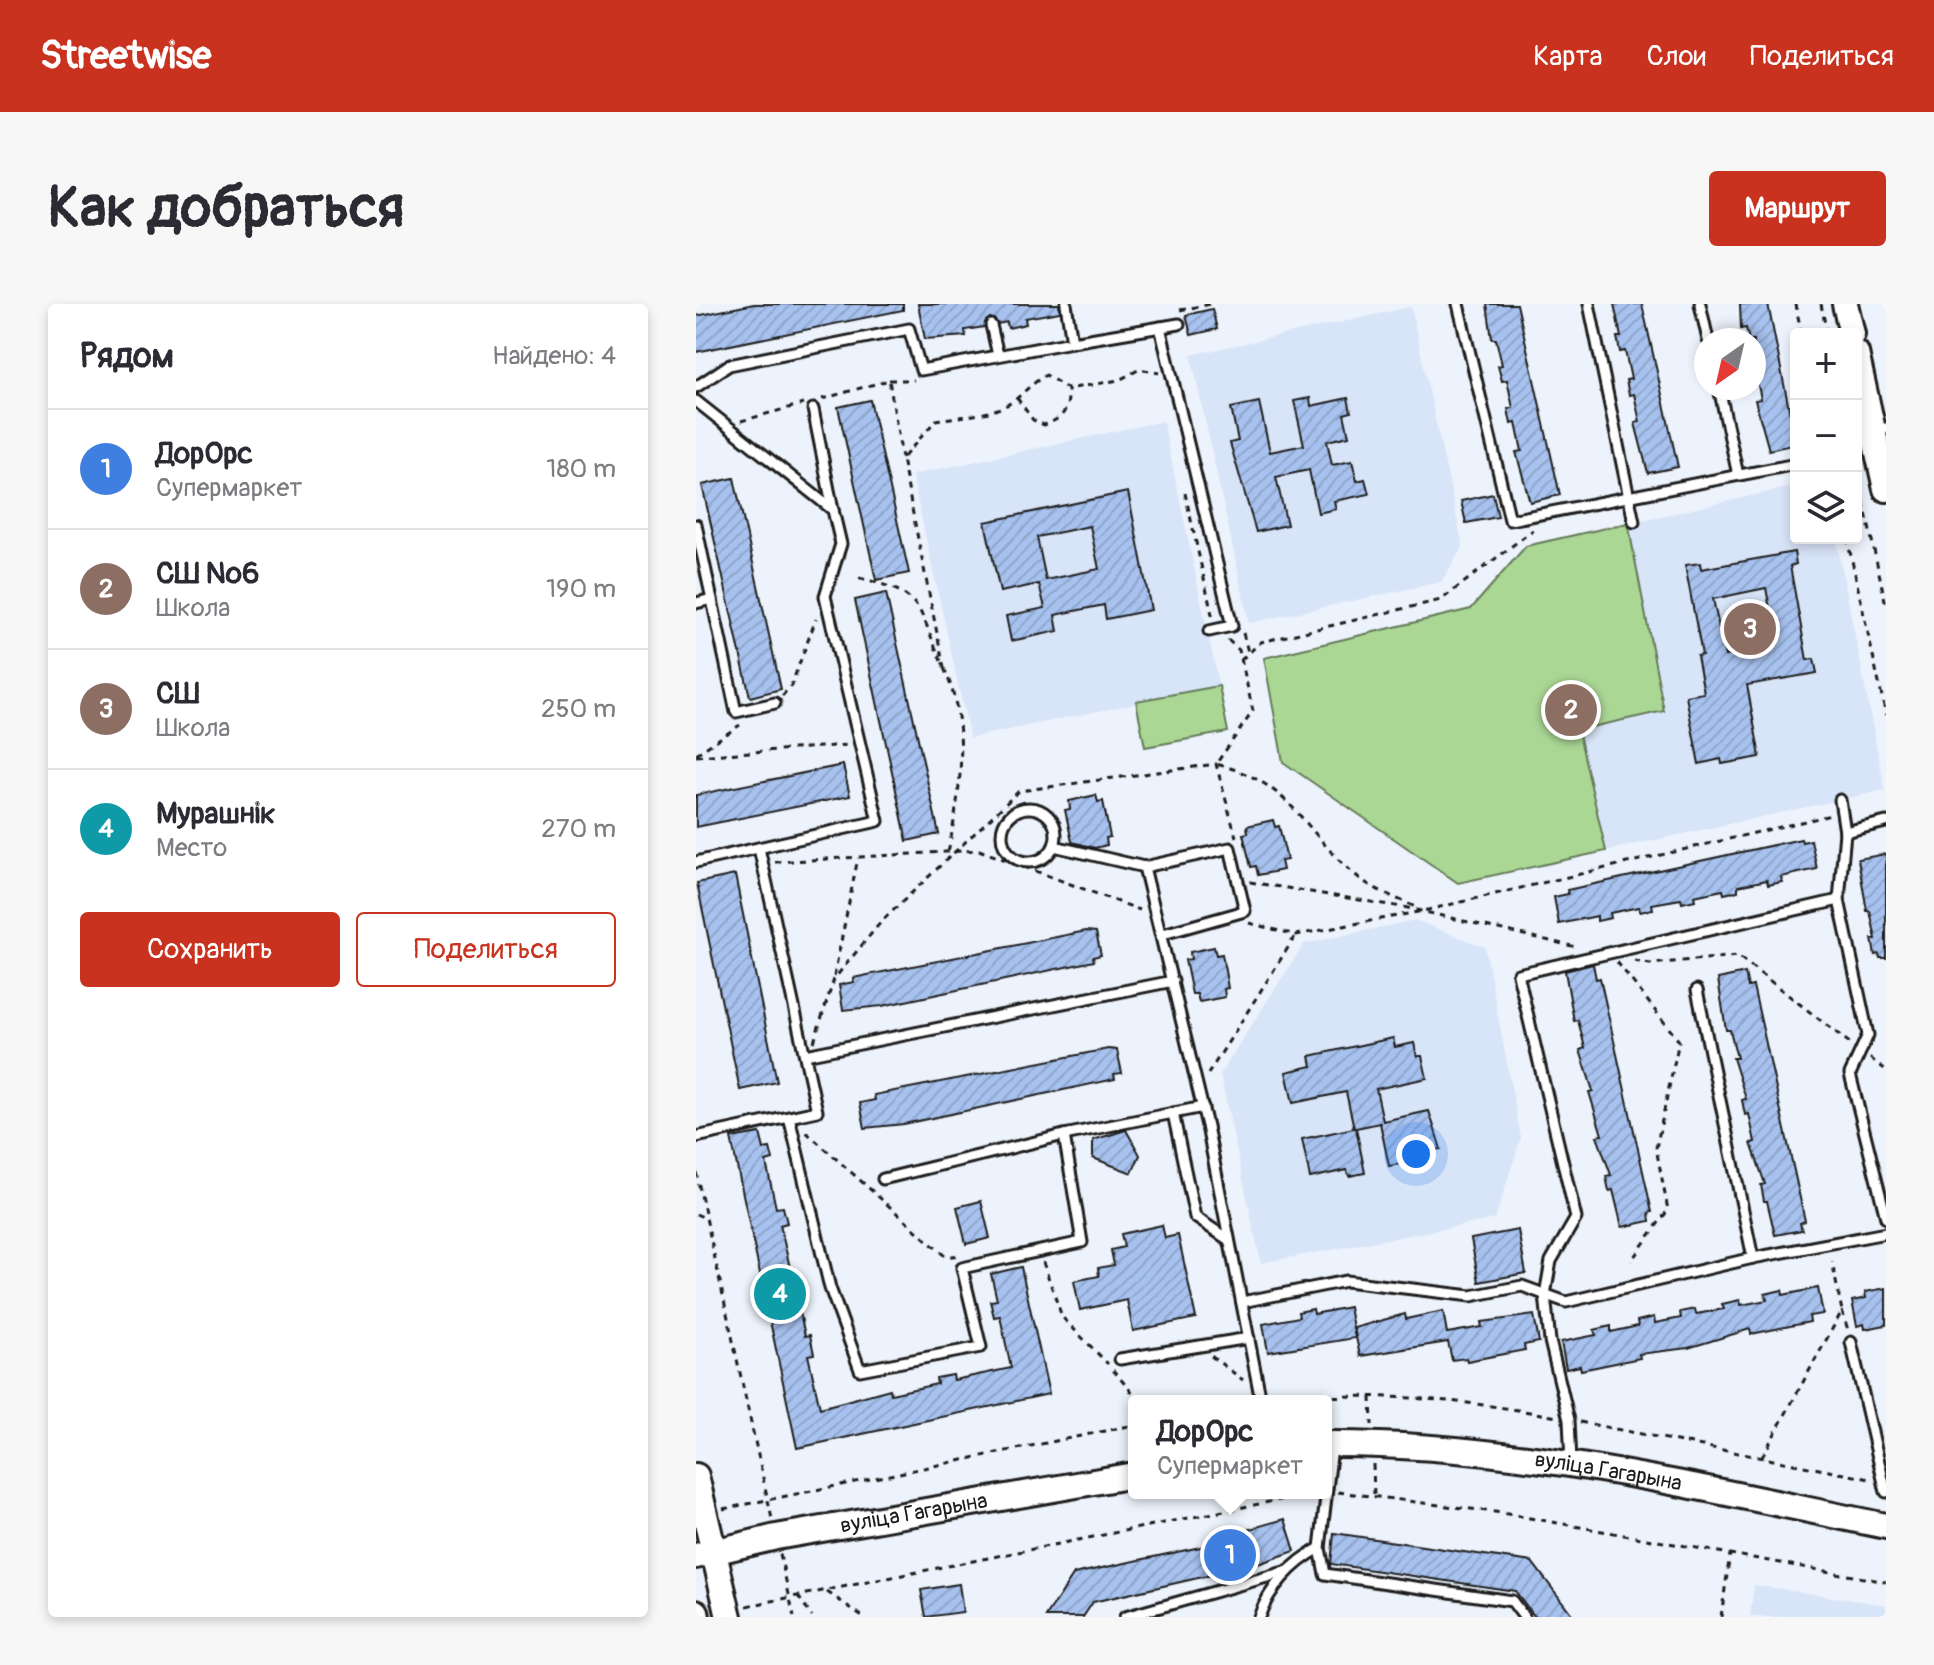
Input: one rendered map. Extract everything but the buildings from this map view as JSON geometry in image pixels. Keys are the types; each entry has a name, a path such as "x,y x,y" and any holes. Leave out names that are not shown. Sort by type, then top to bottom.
{"main road":[{"path":"1845,304 1851,328"},
{"path":"1862,384 1886,489"},
{"name":"вуліца Гагарына","path":"1332,1444 1406,1443 1571,1462 1886,1526"},
{"path":"696,1476 705,1513 705,1554 728,1613"},
{"name":"вуліца Гагарына","path":"705,1554 776,1537 1128,1476"}],"lane":[{"path":"1066,304 1072,342"},
{"path":"1458,304 1510,520 1790,465"},
{"path":"1589,304 1626,498 1634,522"},
{"path":"1700,304 1705,328"},
{"path":"696,387 729,365 909,329 921,370 1179,324"},
{"path":"991,325 998,355"},
{"path":"1160,327 1232,626 1212,630"},
{"path":"1722,400 1738,475"},
{"path":"696,401 833,510"},
{"path":"696,862 878,821 825,596 841,544 813,409"},
{"path":"696,525 736,712 775,703"},
{"path":"696,603 712,599"},
{"path":"1840,800 1845,832 1839,900 1868,1035 1850,1074 1886,1218"},
{"path":"1028,808 1045,813 1056,828 1054,846 1050,853 1035,862 1018,859 1005,847 1005,822 1011,815 1028,808"},
{"path":"1845,832 1886,822"},
{"path":"1054,846 1144,867 1230,848 1245,911 1163,934"},
{"path":"696,1137 817,1111 759,848"},
{"path":"1144,867 1163,934 1203,1107 1260,1395"},
{"path":"1571,1462 1569,1420 1550,1341 1545,1295 1551,1261 1576,1218 1518,974 1839,900"},
{"path":"807,1055 1173,981"},
{"path":"1697,990 1753,1258"},
{"path":"883,1179 1064,1135 1203,1107"},
{"path":"1173,1113 1195,1217 1229,1240"},
{"path":"789,1117 830,1288 860,1370 981,1347 962,1268 1082,1242 1064,1135"},
{"path":"1242,1302 1346,1281 1471,1296 1522,1286 1566,1302 1753,1258 1886,1233"},
{"path":"1120,1359 1249,1338"},
{"path":"1851,1342 1886,1492"},
{"path":"1326,1499 1320,1548 1325,1574 1512,1601 1524,1617"},
{"path":"1259,1617 1266,1595 1291,1570 1320,1548"},
{"path":"1125,1617 1291,1570"}],"path":[{"path":"1181,310 1211,304"},
{"path":"1795,304 1801,328"},
{"path":"1821,304 1826,328"},
{"path":"902,459 936,420 983,413 1017,398 1046,375 1068,389 1119,380 1140,369 1159,372 1162,387"},
{"path":"726,425 889,380 944,668"},
{"path":"1017,398 1033,420 1044,425 1061,419 1069,406 1068,389"},
{"path":"1857,472 1886,605"},
{"path":"1185,493 1212,630 1239,650 1253,711 1216,764"},
{"path":"1241,660 1261,642 1441,600 1531,530 1545,527"},
{"path":"1848,544 1886,715"},
{"path":"859,578 887,585 914,598 952,685 962,752 958,803 948,852"},
{"path":"775,703 791,686 825,596"},
{"path":"696,755 749,720"},
{"path":"696,755 860,744"},
{"path":"1216,764 1236,838"},
{"path":"834,979 881,922 1019,791 1216,764 1250,772 1289,802 1359,878 1423,911"},
{"path":"1224,917 1296,935 1423,911 1842,812"},
{"path":"762,863 979,850 1094,896 1158,915"},
{"path":"807,1055 834,979 858,857"},
{"path":"1248,882 1423,911 1605,955"},
{"path":"1208,1075 1296,935"},
{"path":"1631,1261 1668,1210 1656,1148 1679,1041 1612,956 1650,964 1738,956 1886,1070"},
{"path":"696,1172 794,1617"},
{"path":"696,1214 707,1219"},
{"path":"1832,1262 1851,1342"},
{"path":"1761,1458 1842,1311"},
{"path":"1197,1347 1247,1382"},
{"path":"705,1513 1128,1426"},
{"path":"1332,1491 1502,1513 1886,1582"},
{"path":"728,1613 798,1596 1284,1499"},
{"path":"1721,1617 1730,1554"},
{"path":"825,1591 864,1617"},
{"path":"798,1596 812,1617"}],"shaded area":[{"path":"1411,307 1463,547 1441,582 1249,623 1191,355"},
{"path":"1163,421 1219,686 970,738 912,475"},
{"path":"1790,487 1790,544 1837,544 1885,790 1458,883 1283,762 1264,658 1471,609 1526,546"},
{"path":"1415,920 1485,947 1521,1138 1495,1219 1261,1263 1220,1074 1304,944"},
{"path":"1754,1585 1886,1605 1886,1617 1750,1617"}],"green space":[{"path":"1628,523 1664,711 1578,730 1606,851 1458,883 1283,762 1264,658 1471,609 1526,546"},
{"path":"1219,686 1228,732 1145,747 1136,701"}],"place":[{"name":"СШ","path":"1750,629"},
{"name":"СШ №6","path":"1571,710"},
{"name":"Мурашнік","path":"780,1294"},
{"name":"ДорОрс","path":"1230,1555"}]}
